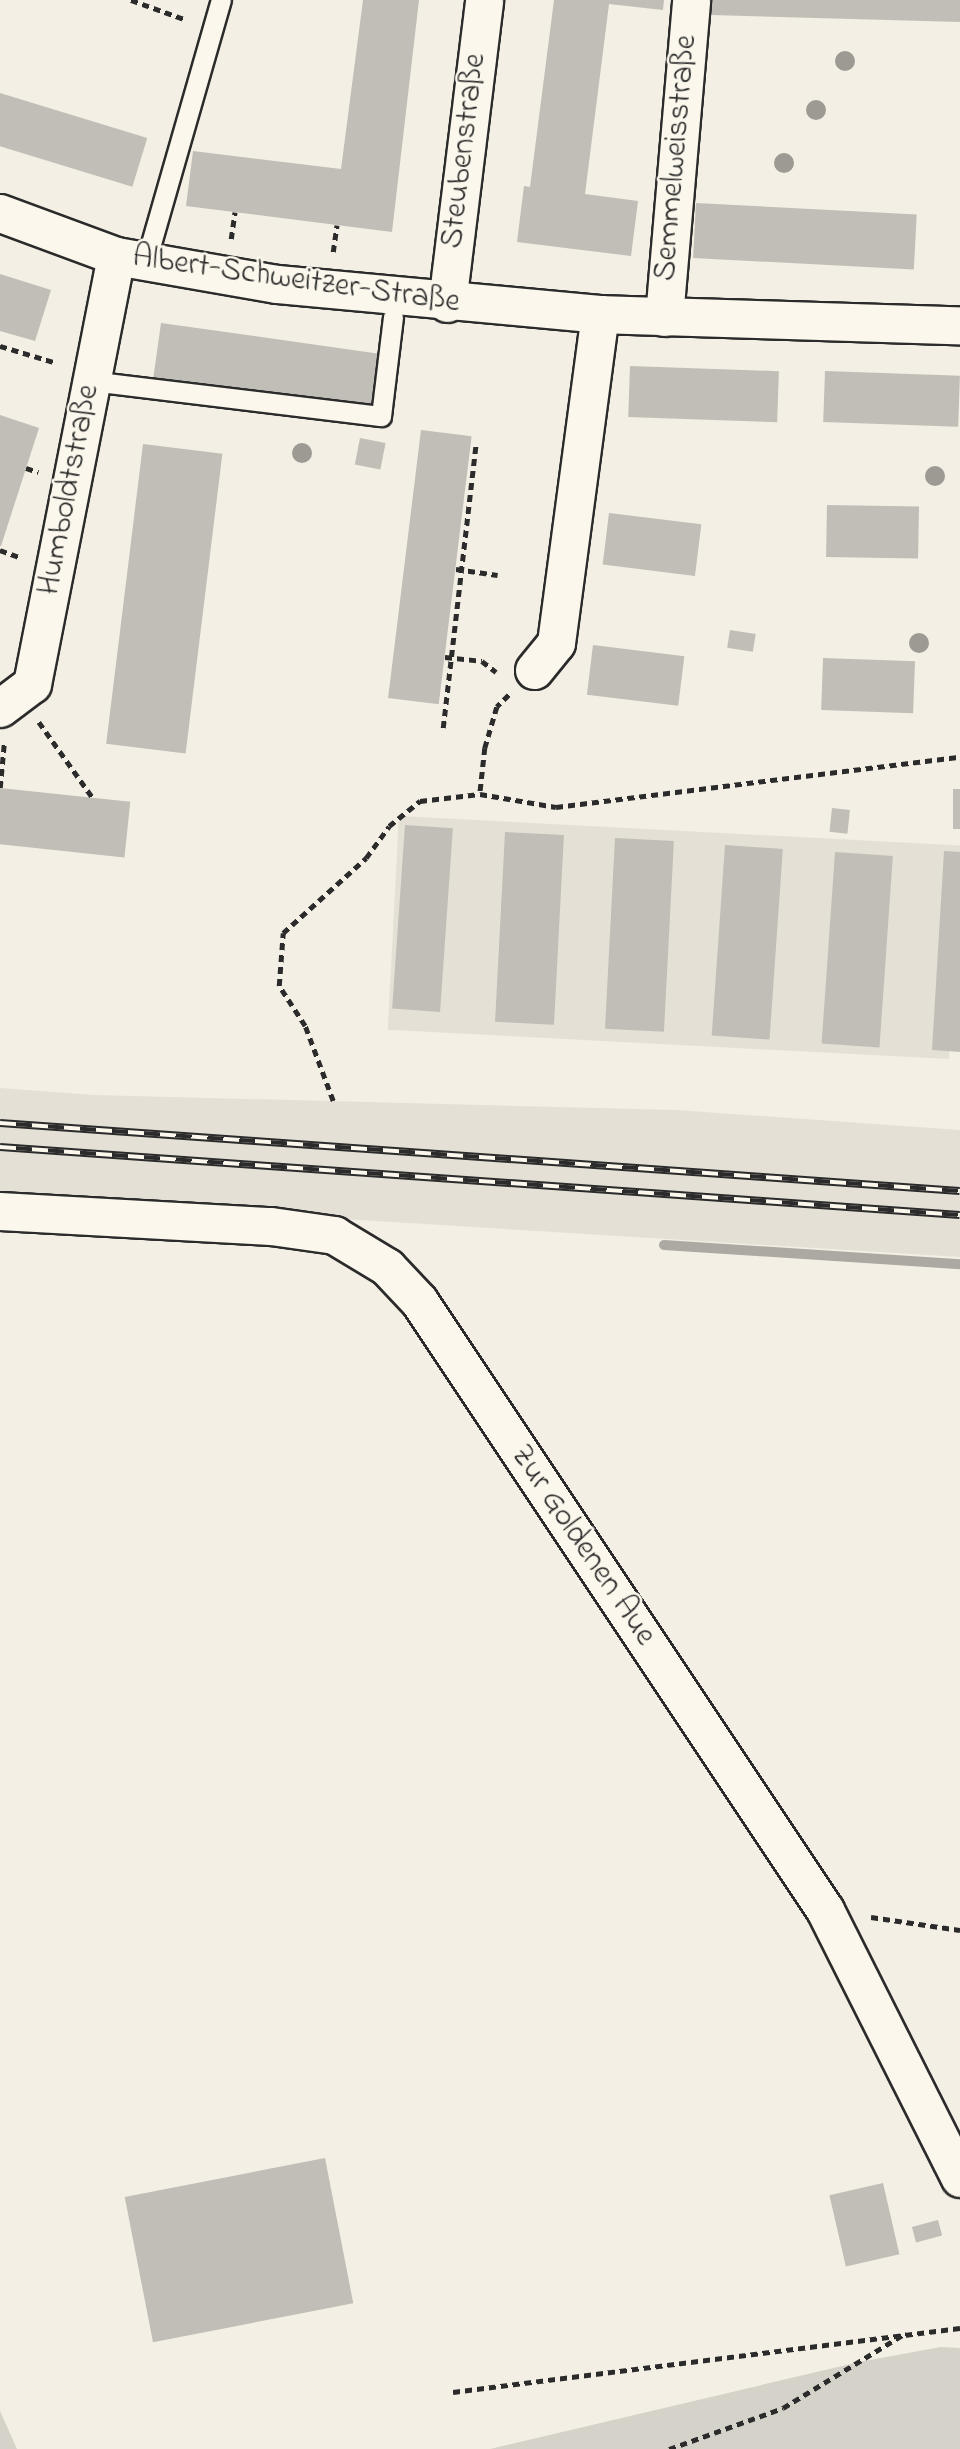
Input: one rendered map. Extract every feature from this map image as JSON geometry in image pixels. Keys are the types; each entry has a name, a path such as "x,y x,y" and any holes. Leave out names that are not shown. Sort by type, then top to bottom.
{"street":[{"name":"Steubenstraße","path":"447,303 484,0"},
{"name":"Semmelweisstraße","path":"664,317 691,0"},
{"name":"Albert-Schweitzer-Straße","path":"0,213 131,258 276,284 447,303 600,314 960,325"},
{"name":"Humboldtstraße","path":"12,720 32,684 77,373 131,258"},
{"path":"526,679 556,643 600,314"},
{"name":"Zur Goldenen Aue","path":"0,1211 284,1227 334,1235 387,1266 419,1301 825,1910 960,2178"}],"lane":[{"path":"131,258 221,0"},
{"path":"77,373 381,416 393,317"}],"path":[{"path":"131,0 211,28"},
{"path":"229,252 234,212"},
{"path":"333,257 337,225"},
{"path":"0,346 77,373"},
{"path":"443,728 464,570 469,486 476,444"},
{"path":"456,569 498,575"},
{"path":"445,657 482,661 526,679 498,707 485,748 480,794"},
{"path":"1,788 12,720"},
{"path":"12,720 93,798"},
{"path":"333,1101 305,1026 279,986 284,933 366,858 389,826 420,801 480,794 556,807 605,804 960,757"},
{"path":"825,1910 960,1930"},
{"path":"453,2392 907,2332 960,2328"},
{"path":"669,2449 783,2408 907,2332"}],"shaded area":[{"path":"399,816 960,845 949,1059 388,1030"},
{"path":"0,1088 95,1095 676,1110 960,1130 960,1257 0,1198"},
{"path":"941,2347 960,2348 960,2449 490,2449 859,2362"},
{"path":"0,2411 17,2449 0,2449"}],"building":[{"path":"363,0 419,0 392,232 186,206 193,151 341,169"},
{"path":"554,0 664,0 663,10 609,4 585,194 638,201 631,256 517,242 524,186 530,187"},
{"path":"711,0 960,0 960,22 711,15"},
{"path":"0,93 147,138 132,187 0,146"},
{"path":"696,203 917,215 914,269 693,258"},
{"path":"0,274 51,290 35,341 0,331"},
{"path":"161,323 381,354 373,410 153,379"},
{"path":"630,366 779,371 777,422 628,417"},
{"path":"825,371 960,376 958,427 823,422"},
{"path":"0,415 39,428 1,546 0,546"},
{"path":"421,430 472,436 439,704 388,698"},
{"path":"360,438 386,443 380,469 355,465"},
{"path":"143,444 222,454 186,753 106,744"},
{"path":"827,505 919,507 918,559 826,557"},
{"path":"609,513 701,524 695,576 603,565"},
{"path":"730,630 756,634 753,652 727,648"},
{"path":"593,645 684,656 678,706 587,695"},
{"path":"823,658 915,661 913,713 821,710"},
{"path":"0,788 130,802 124,857 0,844"},
{"path":"953,789 960,789 960,829 953,829"},
{"path":"832,808 850,810 847,834 829,832"},
{"path":"405,825 453,828 440,1012 392,1009"},
{"path":"505,832 564,835 554,1025 495,1022"},
{"path":"615,838 674,841 664,1032 605,1029"},
{"path":"725,845 783,849 770,1040 712,1036"},
{"path":"944,851 960,852 960,1052 932,1050"},
{"path":"835,852 893,856 879,1048 822,1044"},
{"path":"325,2158 353,2303 153,2342 125,2197"},
{"path":"883,2183 899,2254 846,2267 829,2195"},
{"path":"938,2220 942,2235 916,2242 912,2227"}],"waterway":[{"path":"664,1245 960,1264"}],"railway":[{"path":"0,1123 960,1191"},
{"path":"0,1147 960,1215"}]}
